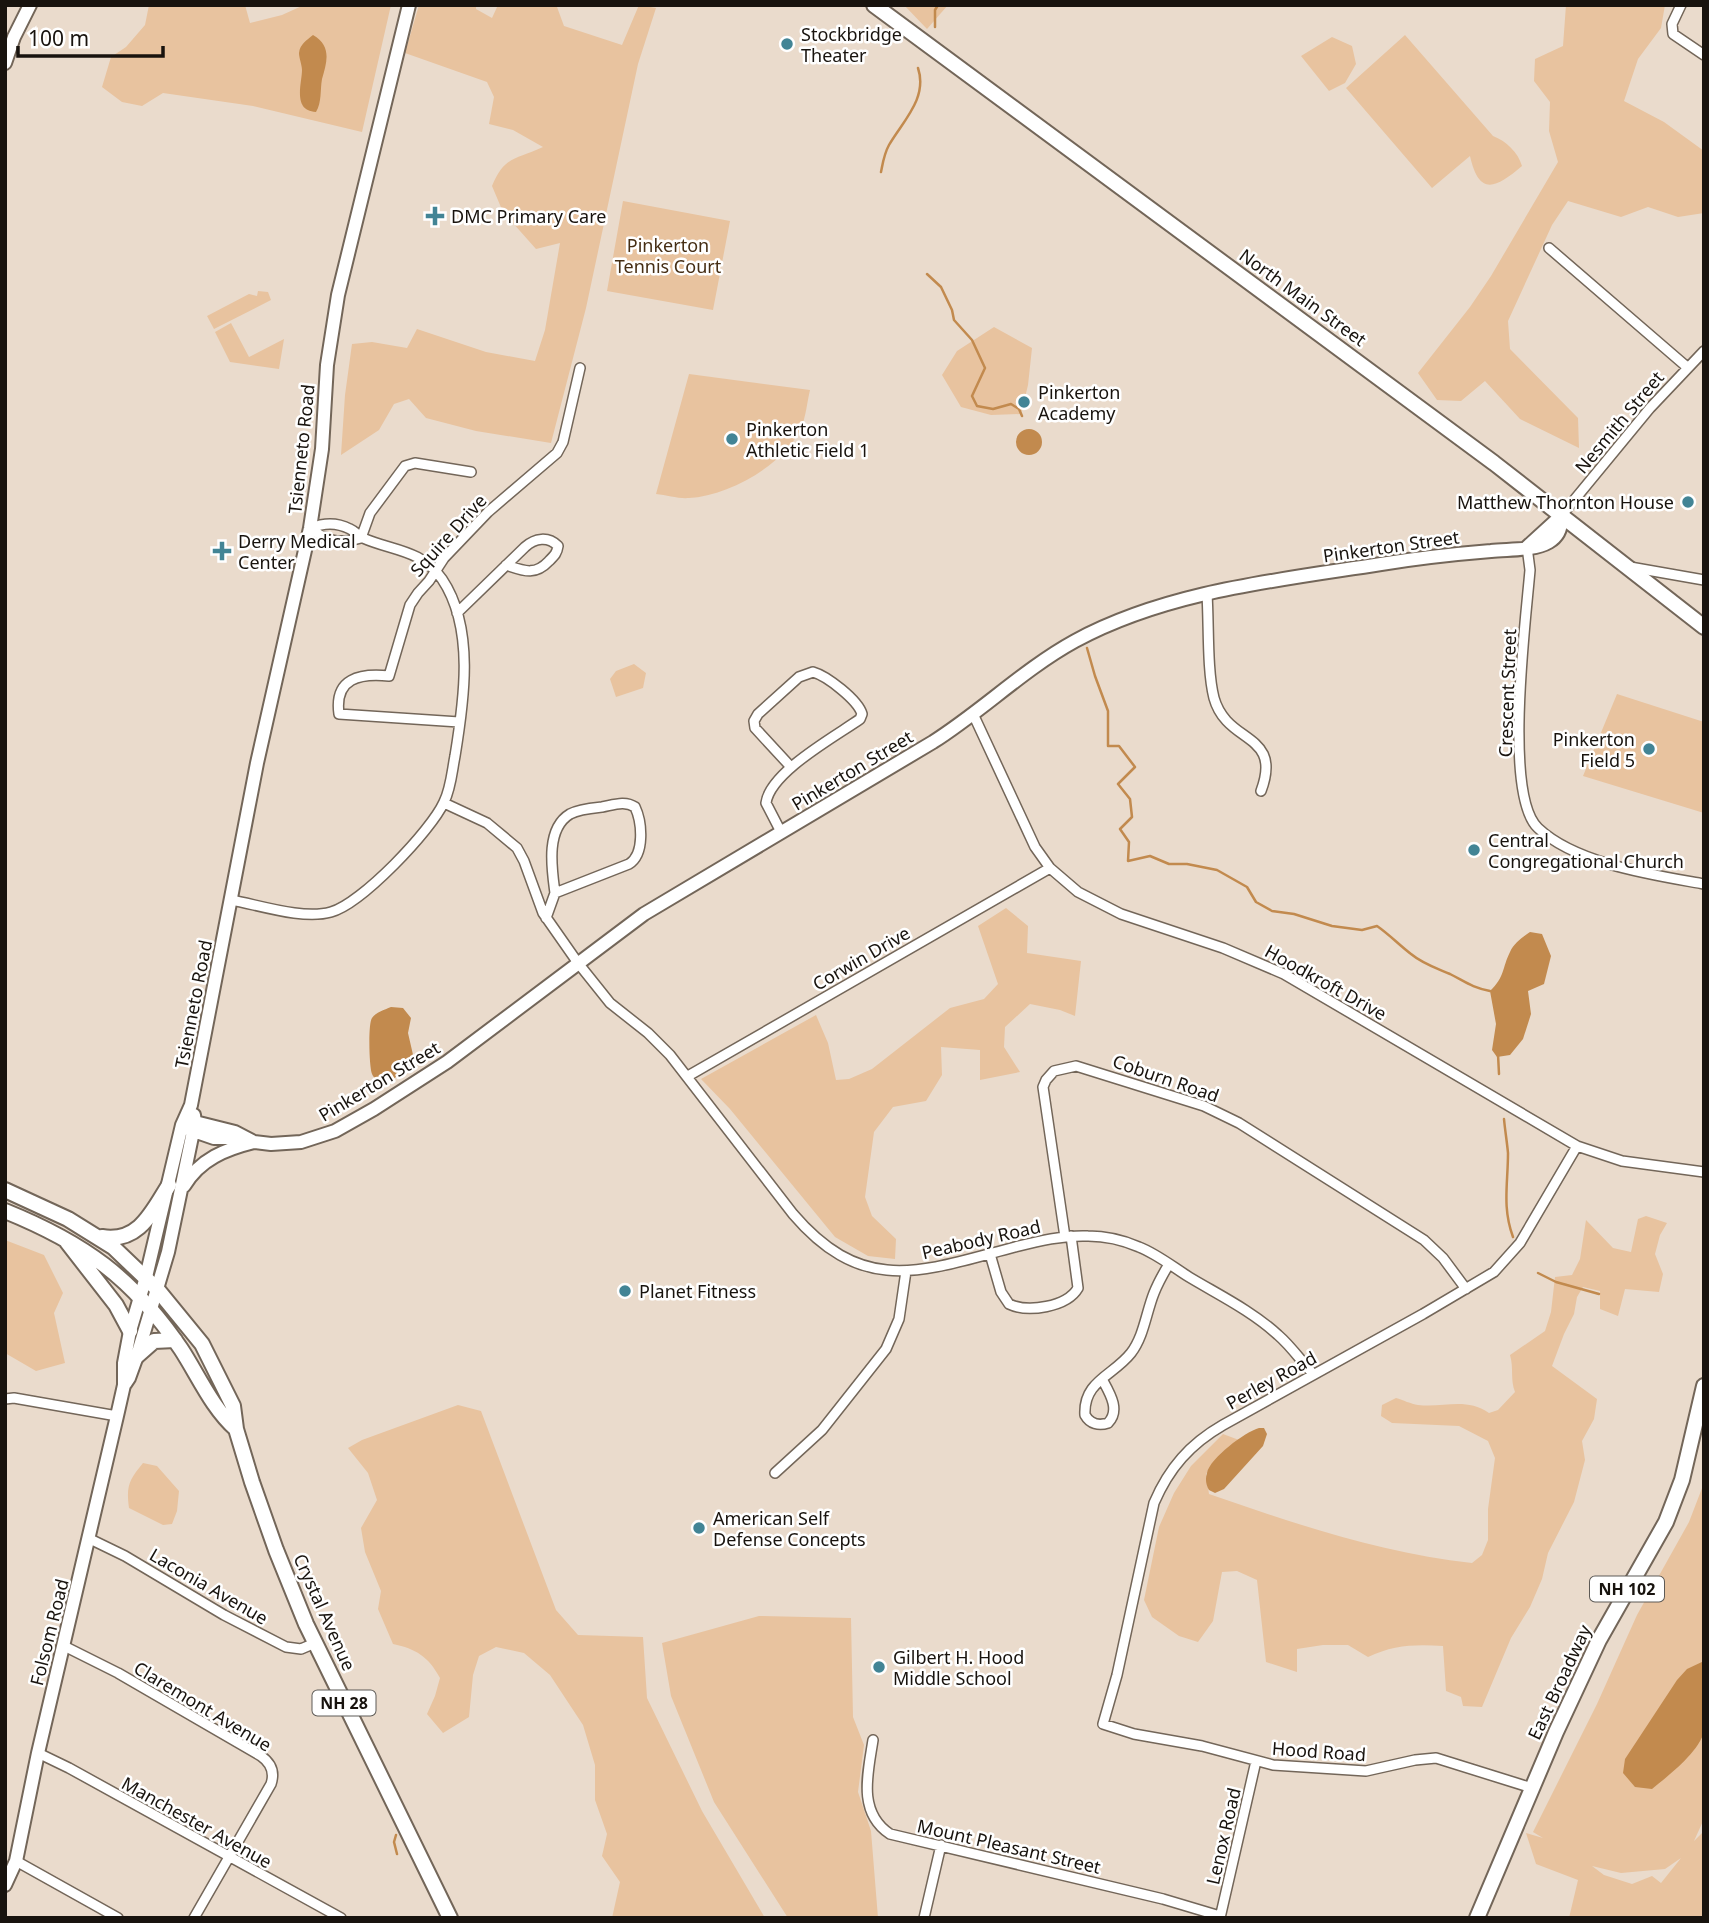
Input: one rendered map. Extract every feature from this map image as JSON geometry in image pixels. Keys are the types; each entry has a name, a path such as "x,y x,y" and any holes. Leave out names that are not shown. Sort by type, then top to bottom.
{"main road":[{"name":"North Main Street","path":"874,5 1337,346 1704,627"},
{"path":"97,1236 120,1239 138,1229 175,1188"},
{"name":"NH 28","path":"5,1191 52,1211 97,1236 146,1277"},
{"name":"NH 28","path":"5,1212 85,1250 140,1295"},
{"path":"64,1238 116,1305 130,1331"},
{"name":"Crystal Avenue","path":"146,1277 190,1326 216,1367 233,1406 236,1429 276,1550 315,1643 450,1918"},
{"name":"Crystal Avenue","path":"140,1295 175,1340 221,1414 236,1429"},
{"path":"137,1356 154,1341 175,1340"},
{"name":"East Broadway","path":"1477,1918 1599,1640 1666,1522 1682,1480 1704,1386"}],"street":[{"path":"5,63 30,5"},
{"name":"Tsienneto Road","path":"146,1277 175,1188 190,1126 191,1105 257,763 310,528 322,449 327,365 338,295 409,5"},
{"path":"1681,5 1672,24 1672,34 1704,55"},
{"path":"1549,248 1687,367"},
{"name":"Nesmith Street","path":"1561,516 1687,367 1704,351"},
{"name":"Squire Drive","path":"459,722 339,714 338,709 342,691 354,678 363,675 389,676 410,605 444,558 488,512 557,453 563,442 580,368"},
{"path":"361,538 370,513 405,466 415,463 471,472"},
{"name":"Pinkerton Street","path":"190,1126 230,1140 301,1142 323,1136 348,1124 447,1062 644,914 974,716 1029,671 1077,640 1151,608 1207,594 1391,562 1542,545 1552,540 1561,528 1561,516"},
{"path":"231,900 296,912 325,914 335,911 351,901 399,860 444,803 451,778 463,672 457,613 449,592 435,571 404,551 361,538 349,528 326,522 310,528"},
{"path":"310,528 324,539 336,541 361,538"},
{"path":"457,613 506,565 528,544 535,540 549,540 558,546 557,552 538,570 528,572 506,565"},
{"name":"Crescent Street","path":"1527,547 1530,570 1518,731 1524,792 1531,821 1556,841 1602,862 1704,884"},
{"path":"1624,566 1704,580"},
{"path":"1207,594 1214,696 1222,717 1261,748 1267,762 1267,773 1261,791"},
{"path":"781,832 767,807 766,799 774,786 791,767 860,719 862,714 858,705 822,675 813,672 799,677 758,714 754,721 755,728 791,767"},
{"name":"Hoodkroft Drive","path":"974,716 1030,838 1050,868 1078,892 1104,907 1223,948 1294,979 1577,1146 1622,1161 1704,1172"},
{"name":"Peabody Road","path":"444,803 487,823 517,848 546,918 578,963 610,1003 648,1033 688,1076 793,1214 811,1234 838,1256 878,1269 906,1271 936,1267 1068,1236 1105,1237 1129,1243 1168,1264 1265,1324 1288,1344 1313,1374"},
{"path":"546,918 555,893 552,854 556,832 562,821 572,813 583,810 627,803 633,805 639,817 640,847 637,858 629,864 555,893"},
{"name":"Corwin Drive","path":"688,1076 1050,868"},
{"name":"Coburn Road","path":"990,1254 1002,1295 1008,1303 1022,1309 1066,1300 1078,1288 1043,1087 1054,1070 1076,1066 1203,1106 1239,1123 1424,1240 1443,1258 1466,1289"},
{"path":"175,1188 204,1163 250,1140"},
{"name":"Perley Road","path":"1103,1724 1123,1647 1150,1521 1163,1483 1181,1457 1209,1433 1493,1272 1511,1255 1527,1232 1577,1146"},
{"name":"Tsienneto Road","path":"157,1289 168,1252 175,1188"},
{"path":"1102,1379 1113,1401 1115,1412 1108,1423 1096,1424 1086,1418 1085,1403 1090,1390 1134,1349 1144,1327 1154,1292 1168,1264"},
{"path":"775,1473 822,1430 890,1342 899,1319 906,1271"},
{"name":"Folsom Road","path":"5,1885 16,1861 38,1753 124,1385 124,1363 130,1331 146,1277"},
{"name":"Folsom Road","path":"124,1385 130,1378 157,1289"},
{"path":"5,1399 14,1398 117,1416"},
{"name":"Laconia Avenue","path":"90,1539 286,1647 301,1648 315,1643"},
{"name":"Claremont Avenue","path":"64,1646 148,1690 270,1763 273,1774 271,1784 228,1857"},
{"name":"Hood Road","path":"1103,1724 1134,1734 1202,1746 1292,1768 1366,1771 1436,1758 1532,1788"},
{"name":"Mount Pleasant Street","path":"873,1740 866,1794 874,1817 890,1834 1163,1899 1220,1917"},
{"name":"Manchester Avenue","path":"38,1753 341,1918"},
{"name":"Lenox Road","path":"1220,1917 1256,1761"},
{"path":"924,1918 941,1844"},
{"path":"194,1918 228,1857"},
{"path":"16,1861 118,1918"}],"green space":[{"path":"149,5 245,5 250,23 282,15 304,5 391,5 362,132 253,106 163,93 142,106 122,102 102,87 111,57 126,47 145,25"},
{"path":"419,5 476,5 476,9 492,18 498,5 552,5 557,7 564,26 622,45 639,5 656,8 638,64 586,308 551,443 476,431 426,418 409,399 394,404 379,430 341,455 352,344 372,342 407,348 417,329 486,352 535,361 545,330 560,243 536,249 503,212 492,186 507,163 543,147 513,130 489,124 494,97 487,82 405,53"},
{"path":"904,5 948,5 927,29"},
{"path":"1566,5 1665,5 1661,28 1638,59 1624,101 1664,122 1704,151 1704,213 1678,217 1648,207 1621,217 1568,201 1552,225 1508,321 1510,349 1578,418 1579,448 1520,419 1485,381 1461,401 1437,400 1418,373 1491,276 1558,162 1549,131 1550,102 1534,81 1535,59 1563,46"},
{"path":"1405,35 1493,136 1507,144 1522,166 1504,180 1489,185 1478,178 1470,156 1432,188 1346,88"},
{"path":"1332,37 1352,46 1356,64 1345,83 1329,91 1301,56"},
{"name":"Pinkerton Tennis Court","path":"623,201 730,221 713,310 607,291"},
{"path":"258,291 268,292 271,300 214,329 207,316 249,294 257,296"},
{"path":"231,323 249,357 284,339 279,369 230,362 215,332"},
{"path":"994,327 1032,348 1028,385 1021,414 991,415 961,407 942,375 957,351"},
{"name":"Pinkerton Athletic Field 1","path":"689,374 810,390 804,419 793,441 782,454 754,476 705,496 681,498 656,494"},
{"path":"634,664 646,673 643,688 616,697 610,679 616,671"},
{"name":"Pinkerton Field 5","path":"1617,694 1704,722 1704,813 1583,776"},
{"path":"1006,908 1028,926 1027,953 1081,961 1075,1016 1030,1004 1005,1027 1004,1047 1020,1072 980,1080 980,1050 941,1047 942,1075 926,1101 893,1107 874,1132 865,1197 872,1216 896,1239 895,1259 868,1256 835,1237 730,1109 701,1079 816,1015 828,1043 836,1080 849,1079 872,1069 950,1008 984,999 998,984 978,926"},
{"path":"1646,1216 1667,1223 1660,1235 1655,1254 1663,1274 1659,1292 1625,1289 1618,1316 1600,1309 1600,1291 1583,1287 1552,1366 1597,1399 1594,1419 1582,1441 1585,1460 1574,1502 1548,1553 1542,1579 1530,1607 1511,1638 1482,1707 1463,1706 1461,1697 1446,1691 1443,1646 1404,1646 1368,1657 1348,1645 1297,1649 1297,1672 1266,1662 1257,1580 1237,1571 1222,1572 1213,1621 1198,1642 1179,1636 1152,1617 1144,1600 1159,1527 1174,1493 1191,1466 1223,1434 1239,1440 1221,1453 1206,1474 1209,1494 1372,1545 1472,1563 1482,1555 1488,1540 1488,1509 1495,1458 1488,1441 1459,1426 1392,1423 1381,1416 1382,1405 1396,1398 1418,1405 1463,1404 1489,1413 1498,1410 1515,1392 1510,1355 1545,1331 1551,1312 1555,1277 1572,1275 1580,1259 1586,1220 1613,1248 1631,1252 1638,1219"},
{"path":"5,1240 44,1255 63,1293 54,1313 65,1363 36,1371 5,1353"},
{"path":"458,1405 481,1411 556,1610 578,1635 643,1637 647,1698 702,1811 765,1918 612,1918 620,1882 602,1856 607,1834 595,1800 595,1765 583,1725 550,1675 524,1653 496,1647 479,1656 473,1675 469,1717 443,1733 427,1714 440,1678 421,1655 393,1644 378,1609 381,1591 365,1552 361,1528 377,1500 368,1473 348,1448 362,1440"},
{"path":"143,1463 157,1466 179,1491 177,1511 172,1524 163,1525 129,1508 130,1484"},
{"path":"1704,1483 1704,1819 1694,1841 1704,1831 1704,1918 1569,1918 1578,1880 1536,1864 1526,1833 1543,1838 1533,1832 1597,1704 1637,1615 1689,1522","holes":["1681,1858 1661,1883 1652,1876 1632,1884 1604,1875 1592,1866 1621,1873 1665,1869"]},
{"path":"759,1616 851,1618 853,1717 864,1745 858,1792 871,1831 878,1918 788,1918 714,1802 671,1696 662,1643"}],"shaded area":[{"path":"313,35 326,49 316,112 304,107 300,96 300,50 304,42"},
{"path":"1029,429 1039,432 1042,442 1039,452 1029,455 1019,452 1016,442 1019,432"},
{"path":"1530,932 1542,934 1551,956 1544,984 1528,991 1531,1014 1523,1039 1510,1055 1497,1057 1492,1050 1496,1024 1490,991 1501,977 1512,949"},
{"path":"391,1007 403,1008 411,1018 408,1033 414,1059 410,1069 384,1084 372,1074 370,1028 374,1016"},
{"path":"1264,1428 1267,1434 1263,1446 1224,1489 1215,1493 1209,1490 1206,1475 1214,1460 1237,1440"},
{"path":"1704,1661 1705,1718 1701,1740 1682,1764 1652,1789 1635,1787 1623,1773 1625,1759 1677,1680 1687,1669"}],"waterway":[{"path":"935,27 935,10 938,5"},
{"path":"881,172 887,148 917,99 920,89 918,68"},
{"path":"927,274 941,287 954,320 972,340 985,368 972,396 977,406 993,409 1011,404 1019,409 1022,416"},
{"path":"1087,648 1108,711 1108,746 1119,746 1135,767 1118,784 1130,799 1132,817 1120,829 1129,842 1128,861 1150,856 1169,864 1187,864 1217,870 1247,887 1256,902 1272,911 1294,914 1332,926 1362,930 1377,926 1420,960 1473,986 1490,991"},
{"path":"1498,1054 1499,1074"},
{"path":"1504,1119 1508,1153 1507,1205 1513,1237"},
{"path":"1538,1273 1556,1282 1599,1294"},
{"path":"396,1835 394,1842 397,1854"}],"place":[{"name":"Stockbridge Theater","path":"787,44"},
{"name":"DMC Primary Care","path":"435,216"},
{"name":"Pinkerton Academy","path":"1024,402"},
{"name":"Pinkerton Athletic Field 1","path":"732,439"},
{"name":"Matthew Thornton House","path":"1688,502"},
{"name":"Derry Medical Center","path":"222,551"},
{"name":"Pinkerton Field 5","path":"1649,749"},
{"name":"Central Congregational Church","path":"1474,850"},
{"name":"Planet Fitness","path":"625,1291"},
{"name":"American Self Defense Concepts","path":"699,1528"},
{"name":"Gilbert H. Hood Middle School","path":"879,1667"}]}
